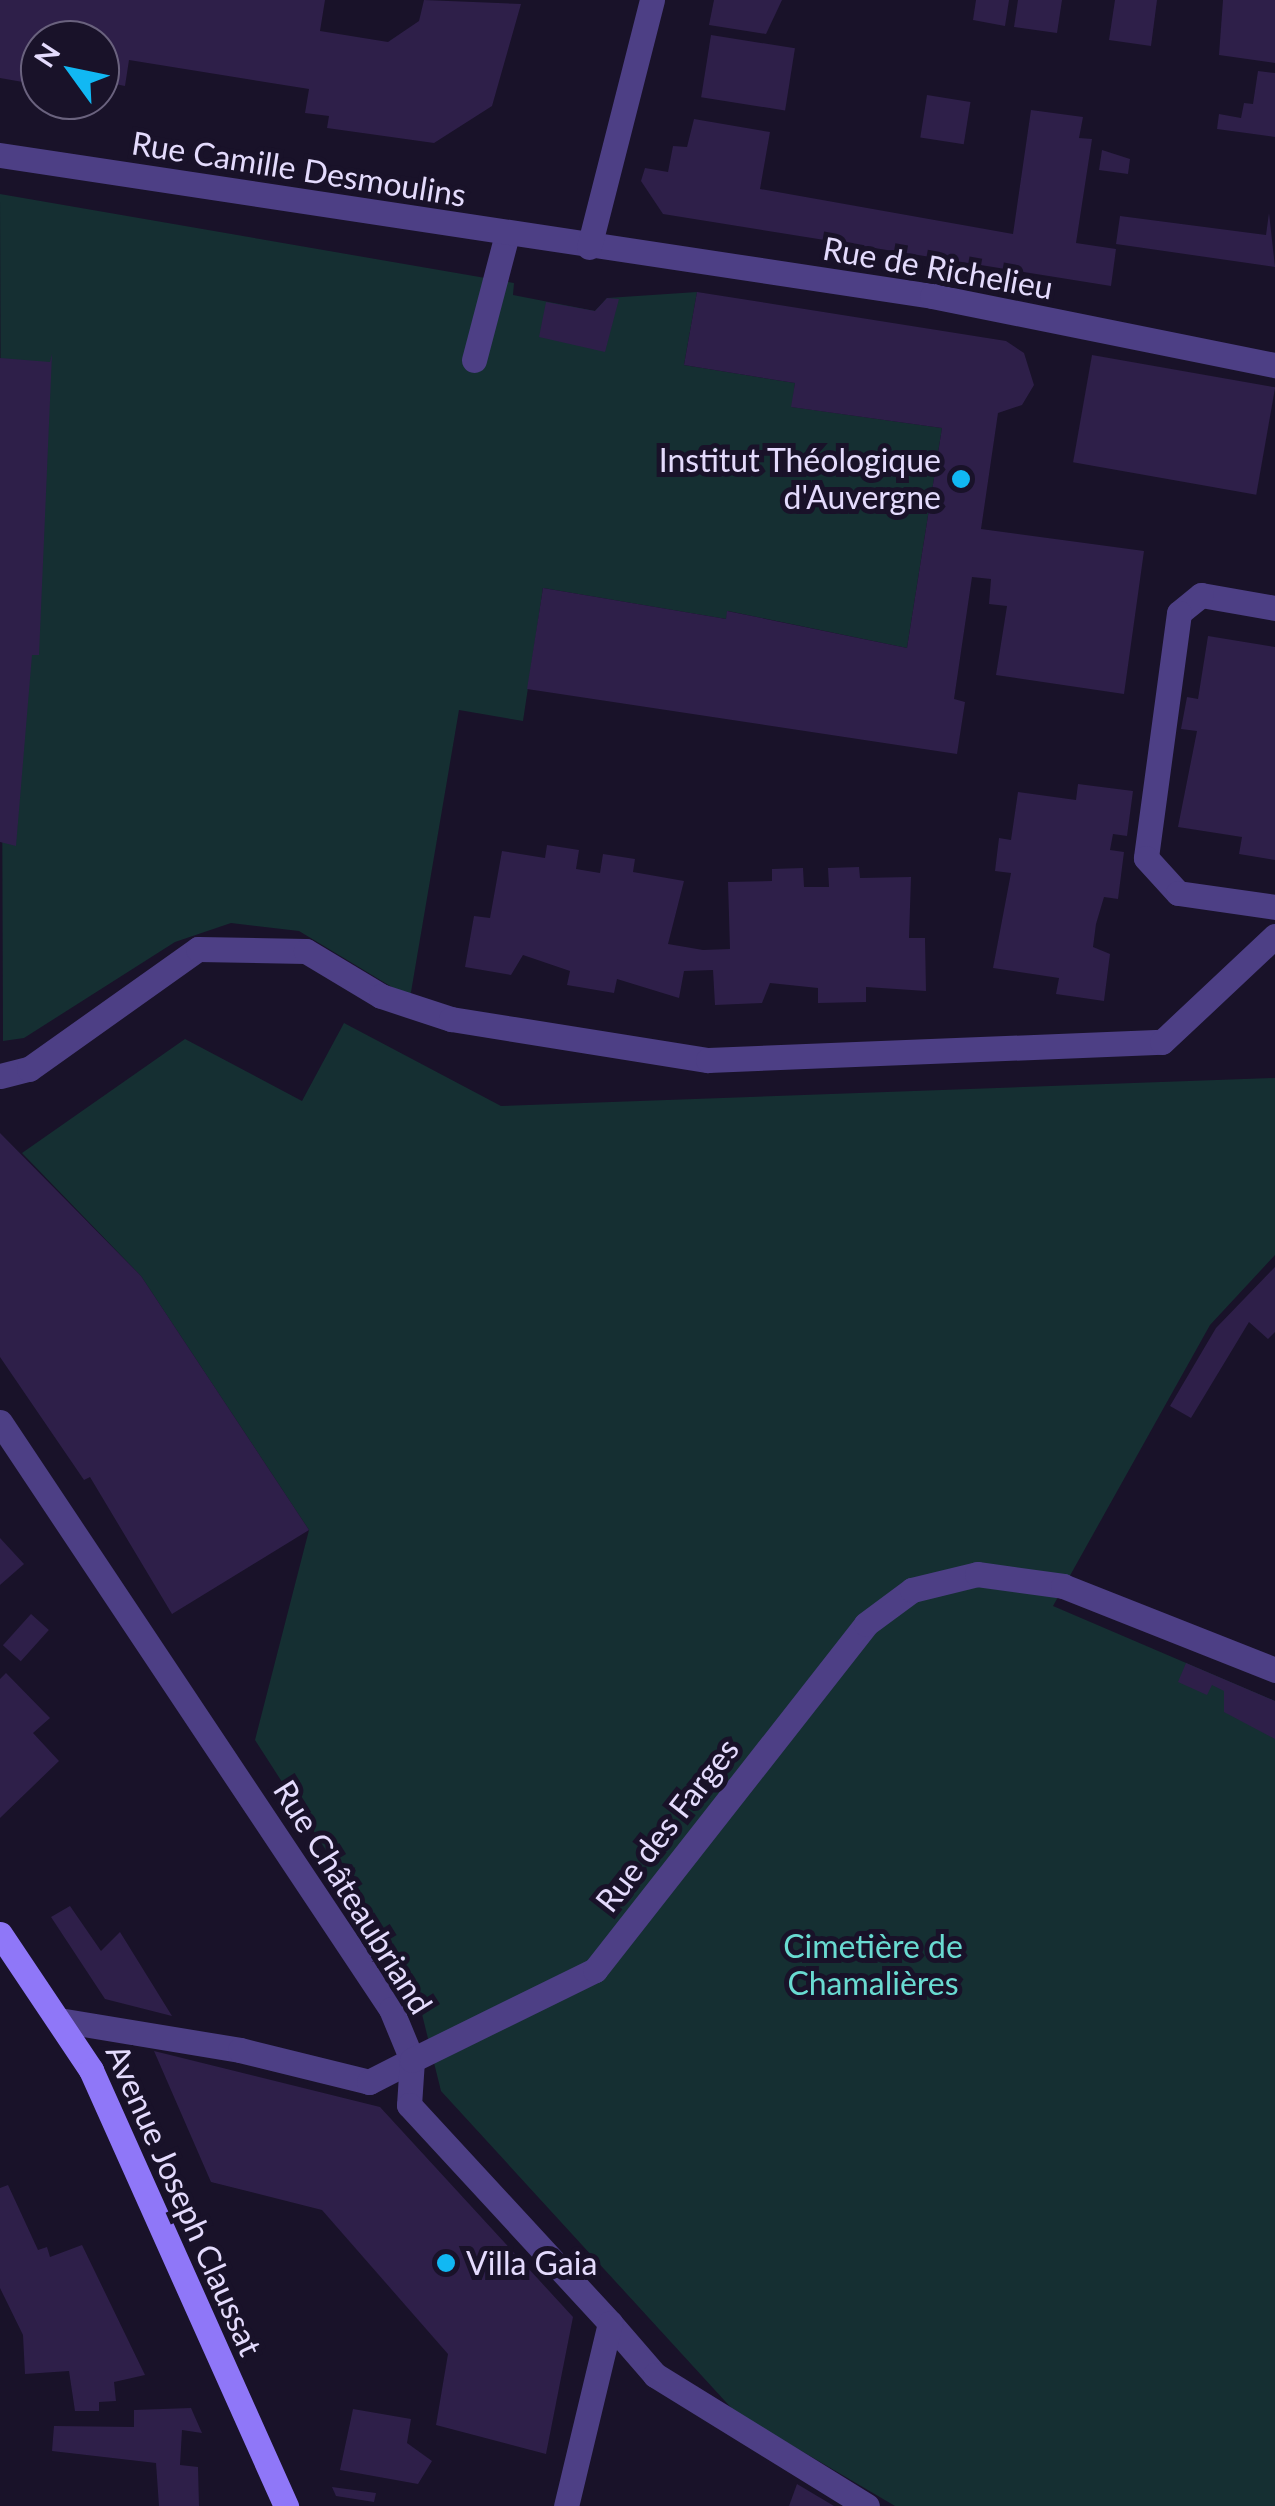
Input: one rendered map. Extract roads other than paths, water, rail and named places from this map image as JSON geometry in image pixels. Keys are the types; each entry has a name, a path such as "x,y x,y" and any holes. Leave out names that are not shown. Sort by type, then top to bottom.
{"main road":[{"name":"Avenue Joseph Claussat","path":"0,1934 9,1960 65,2022 286,2506"}],"street":[{"path":"588,248 652,0"},
{"name":"Rue Camille Desmoulins","path":"0,155 588,248"},
{"path":"474,360 507,234"},
{"name":"Rue de Richelieu","path":"588,248 932,296 1275,365"},
{"path":"1275,608 1201,594 1179,612 1146,858 1178,893 1275,907"},
{"path":"0,1076 29,1068 198,949 306,951 381,996 451,1019 708,1060 1162,1042 1275,936"},
{"name":"Rue Châteaubriand","path":"0,1422 172,1670 391,2009 412,2060 410,2105 654,2374 866,2506"},
{"name":"Rue des Farges","path":"65,2022 240,2050 370,2082 595,1970 866,1624 897,1601 977,1574 1063,1586 1275,1670"},
{"path":"566,2506 610,2323"}],"place":[{"name":"Institut Théologique d'Auvergne","path":"961,479"},
{"name":"Villa Gaia","path":"446,2263"}],"park label":[{"name":"Cimetière de Chamalières","path":"873,1966"}]}
